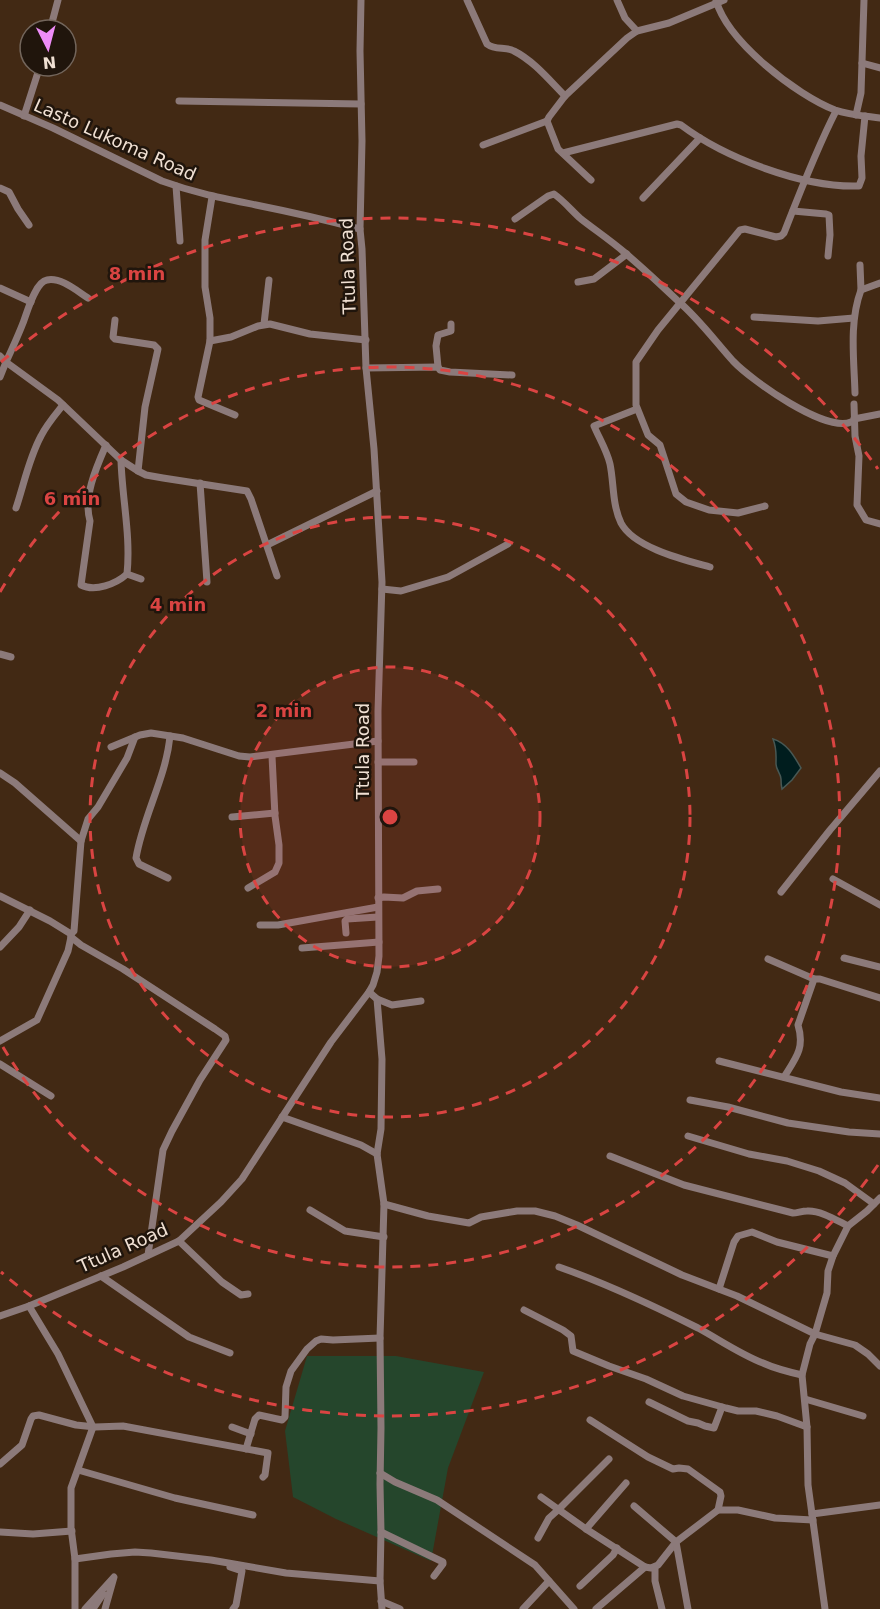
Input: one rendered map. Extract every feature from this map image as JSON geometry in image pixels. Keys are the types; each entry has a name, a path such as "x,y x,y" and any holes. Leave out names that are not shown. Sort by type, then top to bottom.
{"street":[{"path":"53,18 58,0"},
{"name":"Ttula Road","path":"0,1316 101,1276 179,1241 242,1179 338,1033 369,992 377,972 379,942 378,681 382,589 372,419 366,368 360,229 361,0"},
{"path":"467,0 487,44 515,52 528,61 565,96"},
{"path":"617,0 625,18 637,32"},
{"path":"856,115 861,93 864,0"},
{"path":"483,145 547,121 565,96 627,38 637,32 669,23 719,1 732,30 753,54 810,98 836,111 880,118"},
{"path":"862,63 880,68"},
{"path":"24,116 36,78"},
{"path":"179,100 361,104"},
{"name":"Lasto Lukoma Road","path":"0,105 176,186 212,197 360,229"},
{"path":"765,506 738,513 709,510 686,502 676,494 660,445 648,435 638,409 635,395 636,362 657,330 740,230 745,229 776,237 784,233 836,111"},
{"path":"563,153 672,124 681,125 700,138 742,160 805,180 859,186 862,178 865,116"},
{"path":"547,121 558,149 591,180"},
{"path":"643,198 700,138"},
{"path":"176,186 180,241"},
{"path":"0,188 9,192 29,225"},
{"path":"515,219 554,194 581,219 627,254 681,303 734,362 763,386 803,410 839,424 880,414"},
{"path":"212,197 205,240 205,287 210,318 210,341 198,394 199,400 235,415"},
{"path":"793,211 829,215 828,256"},
{"path":"578,282 594,279 627,254"},
{"path":"855,393 854,318 861,290 860,265"},
{"path":"0,377 41,282 47,279 59,280 88,298"},
{"path":"264,324 269,280"},
{"path":"861,290 880,283"},
{"path":"0,288 31,302"},
{"path":"754,316 818,321 854,318"},
{"path":"115,320 113,337 115,339 154,345 158,349 146,407 138,471"},
{"path":"210,341 231,338 264,324 276,324 322,336 366,340"},
{"path":"438,367 436,342 438,335 451,331 451,324"},
{"path":"0,356 63,405 121,460 138,471 146,475 246,491 251,499 277,576"},
{"path":"366,368 438,367 450,372 512,375"},
{"path":"854,404 853,420 859,456 857,505 866,520 880,524"},
{"path":"16,508 41,436 63,405"},
{"path":"638,409 594,426 610,462 615,503 622,524 635,538 660,552 710,567"},
{"path":"106,445 90,489 87,514 90,521 81,585 84,587 104,586 116,582 127,574"},
{"path":"121,460 127,533 127,574"},
{"path":"200,483 207,582"},
{"path":"267,545 377,491"},
{"path":"382,589 402,591 448,577 508,544"},
{"path":"127,574 141,579"},
{"path":"0,654 11,657"},
{"path":"111,747 145,734 196,741 238,756 250,757 378,741"},
{"path":"168,878 139,864 136,858 144,821 169,752 170,736"},
{"path":"0,1041 37,1020 68,951 74,931 81,841 88,819 98,807 127,758 135,737"},
{"path":"248,888 274,872 279,863 272,756"},
{"path":"378,762 414,762"},
{"path":"781,892 880,771"},
{"path":"0,773 15,783 81,841"},
{"path":"232,817 274,813"},
{"path":"833,879 880,905"},
{"path":"378,898 403,898 417,891 438,889"},
{"path":"0,896 30,910 225,1036 226,1040 200,1080 163,1150 148,1255"},
{"path":"260,925 278,925 378,907"},
{"path":"0,947 19,927 30,910"},
{"path":"346,933 345,921 347,919 378,917"},
{"path":"302,948 379,942"},
{"path":"844,958 880,967"},
{"path":"768,959 814,979 880,998"},
{"path":"784,1077 800,1051 798,1025 814,979"},
{"path":"369,992 392,1005 421,1002"},
{"path":"378,999 382,1059 381,1129 377,1154 384,1203 380,1338 380,1581 381,1605 400,1609"},
{"path":"719,1061 842,1092 880,1098"},
{"path":"0,1064 51,1096"},
{"path":"690,1100 728,1107 788,1123 880,1134"},
{"path":"282,1117 361,1145 377,1154"},
{"path":"688,1136 819,1171 845,1183 874,1204"},
{"path":"610,1156 684,1185 789,1212 814,1211 848,1226"},
{"path":"825,1609 808,1485 807,1427 802,1376 827,1293 828,1271 832,1256 848,1226 860,1218 880,1198"},
{"path":"384,1203 428,1216 469,1223 481,1217 517,1211 535,1211 555,1216 815,1334 855,1345 880,1366"},
{"path":"310,1210 345,1231 384,1237"},
{"path":"719,1289 734,1242 738,1236 746,1233 752,1232 777,1242 832,1256"},
{"path":"179,1241 222,1282 241,1295 248,1294"},
{"path":"559,1267 662,1311 764,1364 802,1376"},
{"path":"101,1276 189,1336 230,1353"},
{"path":"29,1306 57,1354 93,1427 71,1488 75,1609"},
{"path":"524,1310 571,1336 573,1351 609,1366 646,1378 683,1396 738,1411 756,1411 777,1416 807,1427"},
{"path":"246,1449 255,1419 259,1415 282,1420 285,1418 286,1387 291,1371 316,1341 380,1338"},
{"path":"805,1399 863,1416"},
{"path":"649,1402 688,1421 714,1428 722,1407"},
{"path":"0,1464 21,1445 31,1419 36,1415 76,1425 123,1426 268,1453 263,1477"},
{"path":"590,1420 648,1457 673,1469 685,1468 692,1472 720,1492 718,1510"},
{"path":"232,1427 250,1434"},
{"path":"538,1538 549,1518 609,1459"},
{"path":"78,1470 176,1498 252,1515"},
{"path":"380,1473 437,1500 535,1565 574,1609"},
{"path":"585,1529 626,1484"},
{"path":"541,1497 585,1529 645,1567 655,1568"},
{"path":"662,1609 655,1581 655,1568 676,1542 718,1510 738,1510 775,1518 812,1517 880,1505"},
{"path":"634,1506 676,1542 688,1609"},
{"path":"0,1532 33,1534 72,1531"},
{"path":"381,1532 443,1562 434,1576"},
{"path":"580,1586 613,1555 617,1548"},
{"path":"75,1559 135,1552 211,1560 286,1573 380,1581"},
{"path":"211,1560 242,1571 236,1605 233,1609"},
{"path":"596,1609 645,1567"},
{"path":"85,1609 114,1577"},
{"path":"93,1609 114,1577"},
{"path":"105,1609 114,1577"},
{"path":"524,1609 549,1581"}],"green space":[{"path":"307,1356 396,1356 484,1372 448,1468 431,1561 336,1519 293,1497 285,1431"}],"water":[{"path":"773,739 786,747 801,768 782,789 781,777 776,766 776,749"}]}
